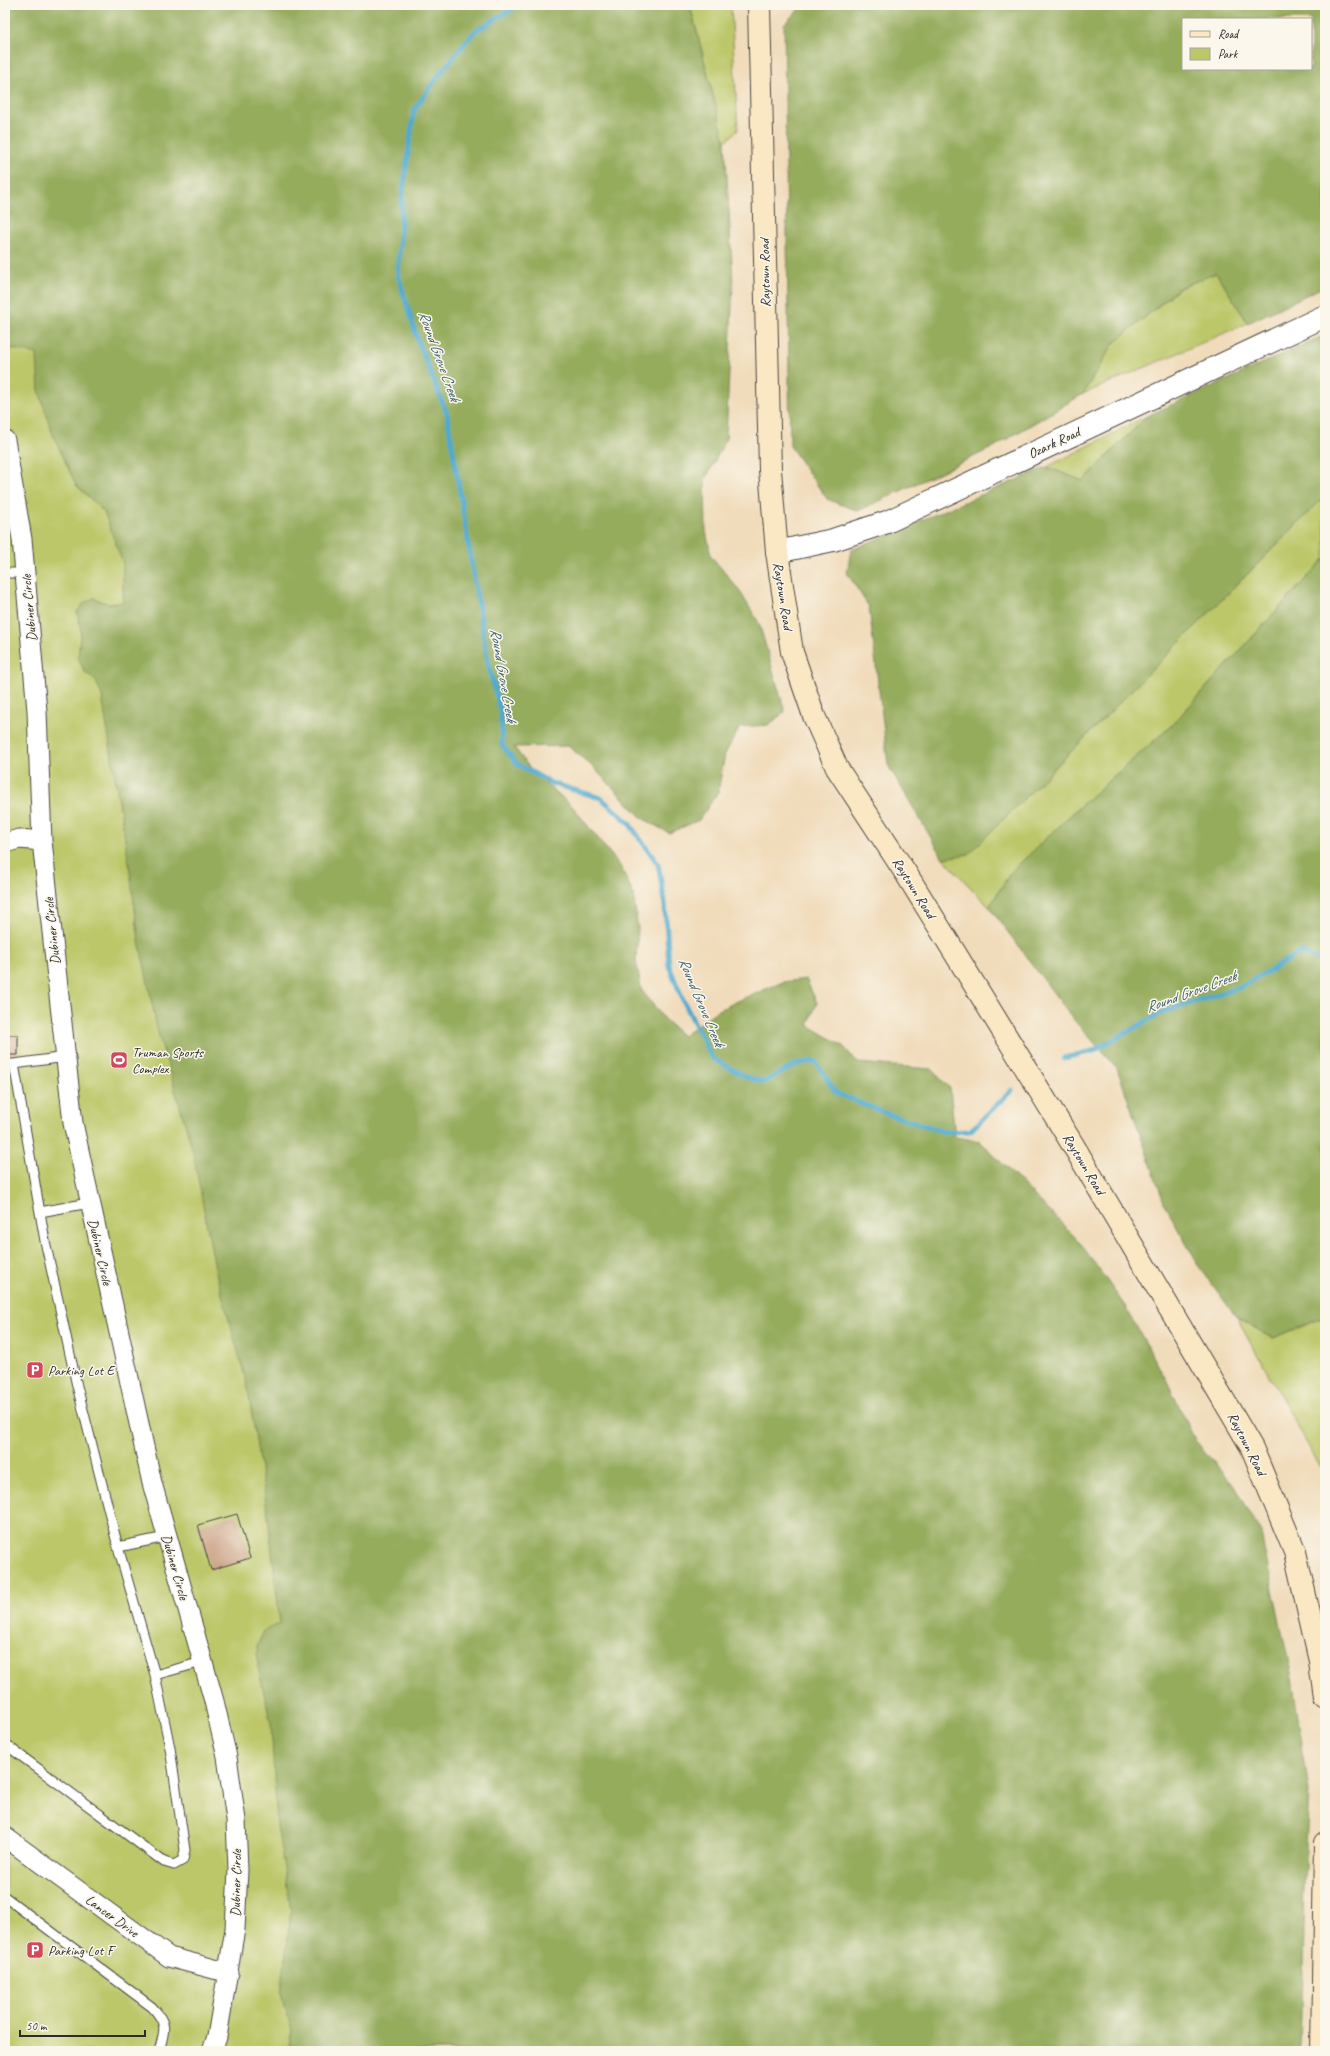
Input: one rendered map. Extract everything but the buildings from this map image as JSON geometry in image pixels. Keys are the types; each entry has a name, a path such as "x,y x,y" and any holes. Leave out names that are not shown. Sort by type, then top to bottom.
{"main road":[{"name":"Raytown Road","path":"759,5 770,470 777,552 792,652 814,716 837,768 907,875 983,1002 1073,1146 1252,1448 1295,1552 1320,1661 1325,1698"},
{"path":"1322,2051 1325,1844"}],"street":[{"name":"Ozark Road","path":"777,552 833,540 887,522 1325,316"},
{"name":"Dubiner Circle","path":"5,440 21,531 26,573 37,711 42,841 72,1123 152,1482 166,1537 214,1701 227,1757 236,1820 238,1870 235,1928 229,1972 217,2037 212,2051"},
{"path":"5,843 19,839 42,841"},
{"name":"Lancer Drive","path":"5,1837 169,1957 229,1972"}],"lane":[{"path":"5,573 26,573"},
{"path":"5,1744 164,1862 174,1865 183,1860 186,1850 170,1748 155,1675 118,1547 76,1383 10,1064 66,1057"},
{"path":"40,1212 89,1203"},
{"path":"118,1547 166,1537"},
{"path":"155,1675 202,1662"},
{"path":"5,1897 152,2007 163,2018 165,2028 158,2051"}],"green space":[{"name":"Truman Sports Complex","path":"5,5 466,2051 5,2051"},
{"path":"5,5 690,5 725,142 733,283 726,439 705,480 706,531 711,556 739,590 759,623 785,712 768,725 740,727 725,754 718,792 699,820 669,833 642,818 593,767 568,746 514,747 532,771 572,806 621,867 633,894 638,929 636,960 641,989 664,1019 683,1036 715,1012 744,998 783,982 806,979 817,1003 808,1025 843,1046 858,1063 931,1069 950,1088 955,1137 980,1141 1078,1240 1125,1306 1167,1381 1195,1440 1234,1486 1261,1534 1292,1678 1309,1791 1304,1885 1300,2051 288,2051 292,2030 281,1993 291,1911 277,1825 271,1723 258,1667 257,1646 264,1631 280,1623 268,1516 247,1384 216,1273 192,1147 157,1029 139,941 129,864 102,696 96,681 84,671 78,657 81,630 77,612 84,603 94,598 109,604 123,602 123,563 104,512 76,485 52,433 39,391 37,354 9,348 5,344"},
{"path":"690,5 731,5 738,130 725,142"},
{"path":"803,5 1325,5 1325,286 1248,323 1216,273 1179,288 1113,344 1083,394 992,448 858,511 827,499 790,446 784,24"},
{"path":"1216,272 1248,323 1083,394 1113,344 1180,288"},
{"path":"1325,335 1325,496 969,854 943,858 888,765 869,607 847,573 851,550 1047,467 1083,481 1147,416"},
{"path":"1147,416 1083,481 1047,467"},
{"path":"1325,496 1325,558 1171,726 1078,808 1011,872 989,907 943,858 969,854"},
{"path":"1325,558 1325,1317 1273,1338 1237,1318 1200,1268 1166,1208 1117,1068 1074,1020 989,907 1011,872 1078,808 1171,726"},
{"path":"1325,1317 1325,1476 1237,1318 1273,1338"}],"waterway":[{"name":"Round Grove Creek","path":"519,5 475,31 441,72 414,110 402,198 398,275 418,341 447,414 488,663 501,713 502,745 517,764 551,783 601,798 628,822 658,864 665,904 669,966 683,1000 712,1058 746,1077 764,1082 797,1064 815,1061 836,1093 888,1114 945,1132 970,1131 1012,1090"},
{"name":"Round Grove Creek","path":"1064,1058 1093,1051 1163,1012 1241,987 1301,952 1325,962"}],"place":[{"name":"Truman Sports Complex","path":"119,1060"},
{"name":"Parking Lot E","path":"35,1370"},
{"name":"Parking Lot F","path":"35,1950"}]}
